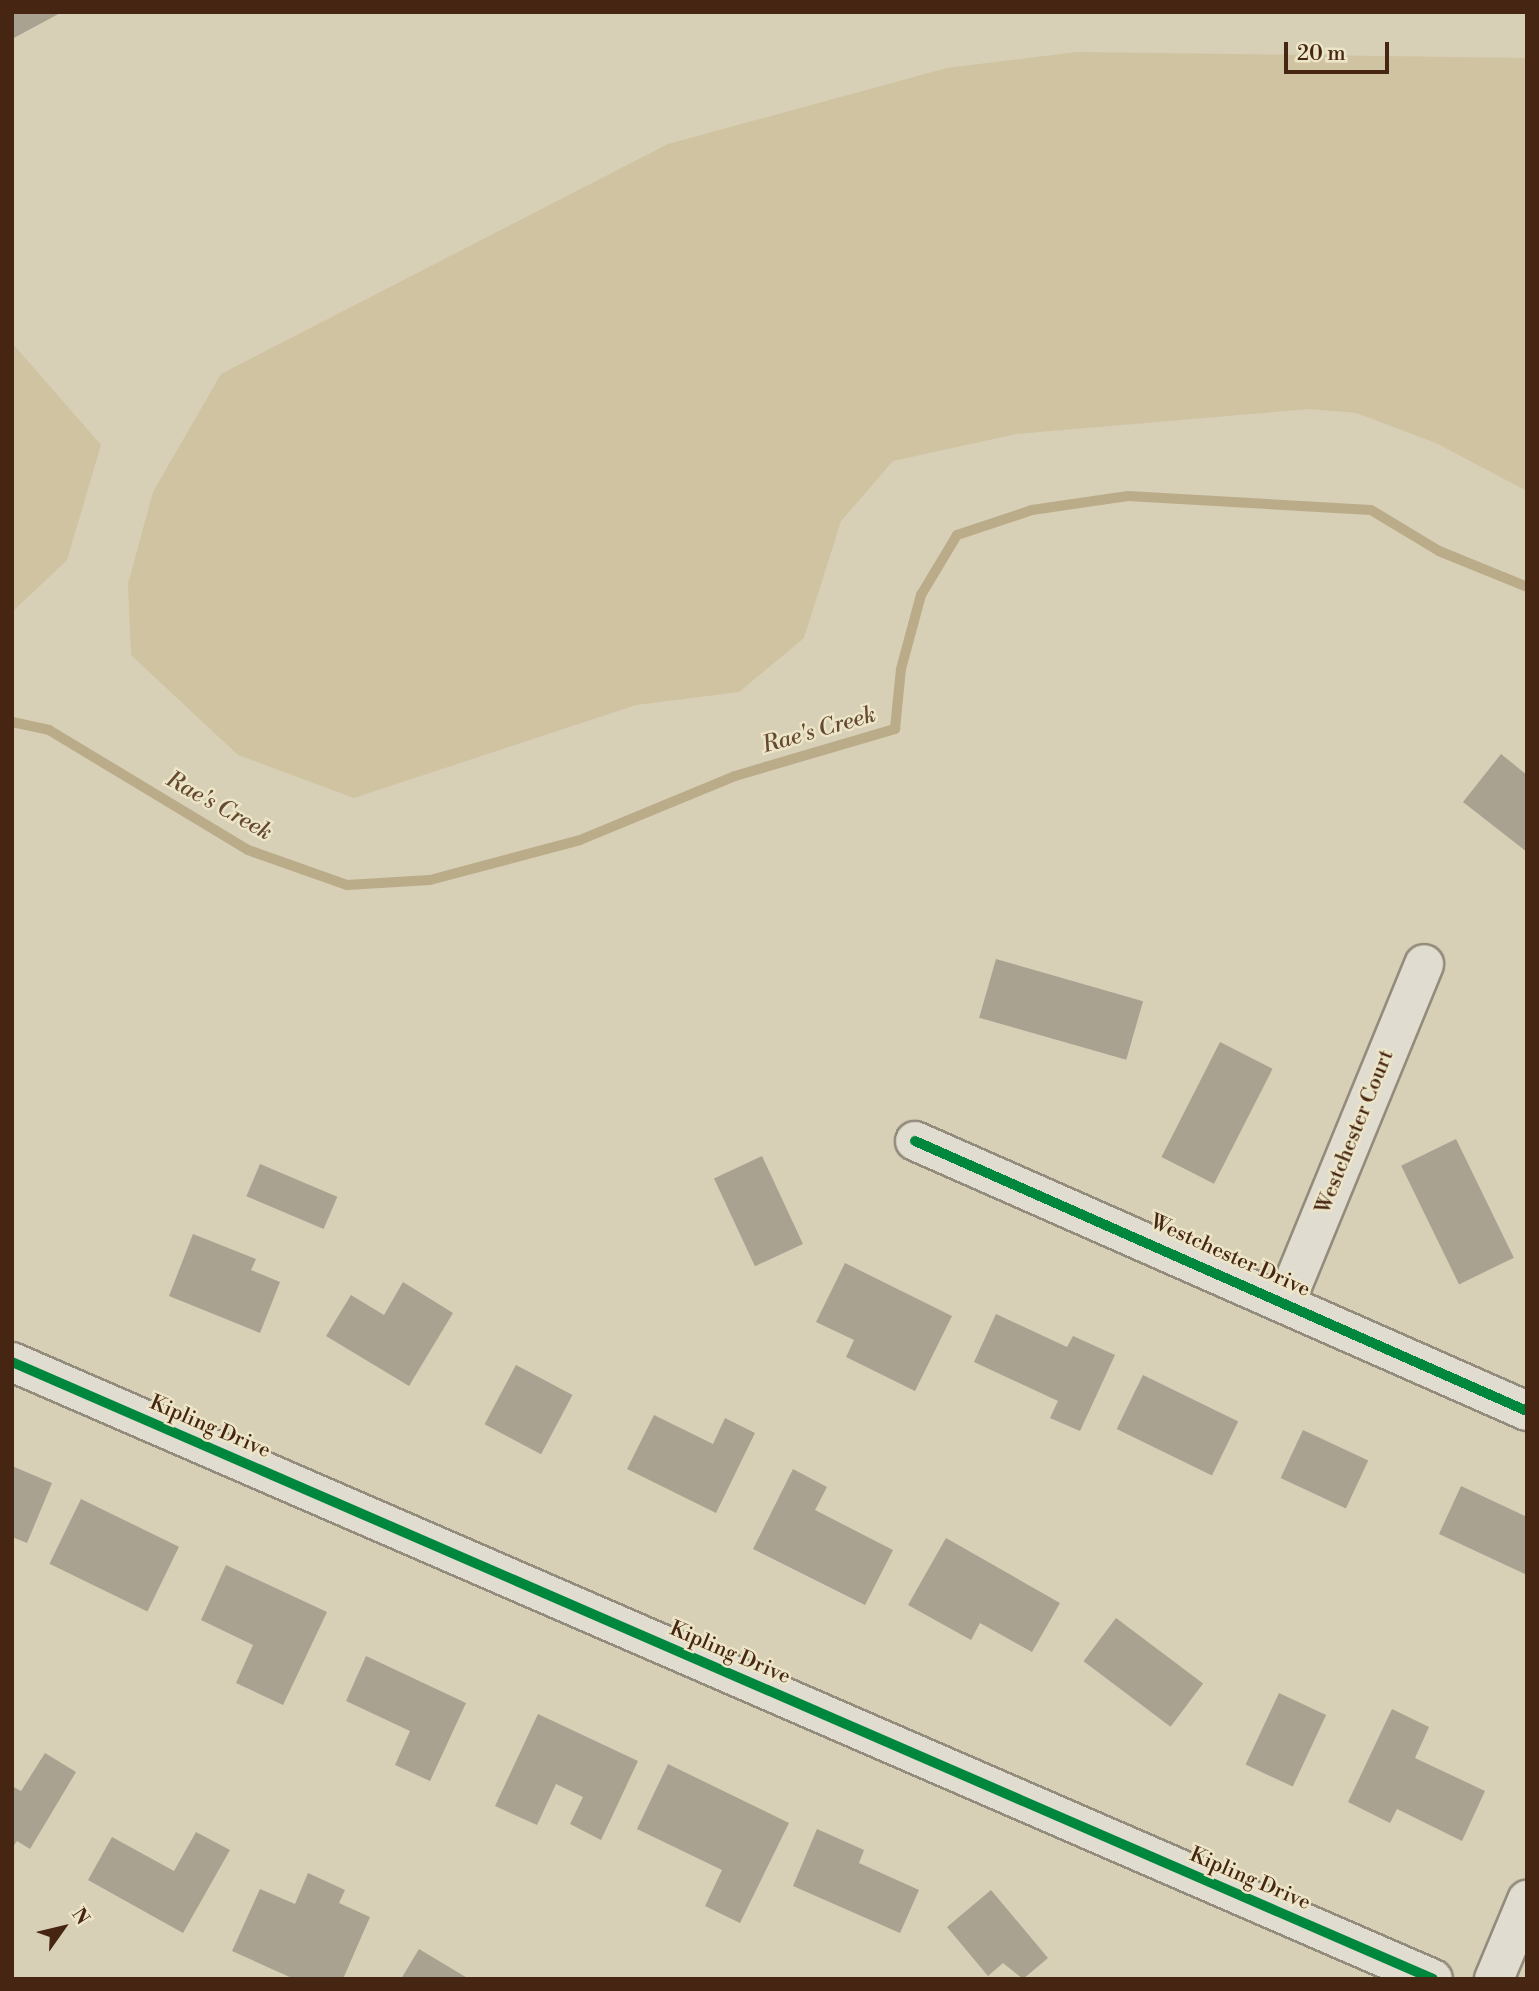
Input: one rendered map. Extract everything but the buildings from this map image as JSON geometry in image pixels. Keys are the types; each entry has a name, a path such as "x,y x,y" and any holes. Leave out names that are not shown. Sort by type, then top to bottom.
{"street":[{"name":"Westchester Court","path":"1286,1301 1424,964"},
{"name":"Westchester Drive","path":"915,1140 1286,1301 1527,1411"},
{"name":"Kipling Drive","path":"12,1362 1433,1979"},
{"path":"1494,1979 1527,1900"}],"shaded area":[{"path":"1077,52 1527,58 1527,491 1438,444 1357,413 1309,409 1016,434 893,461 841,521 804,638 739,692 636,705 354,798 238,755 131,655 128,584 153,492 221,374 668,144 947,68"},
{"path":"12,343 101,445 67,560 12,612"}],"waterway":[{"name":"Rae's Creek","path":"12,722 49,730 248,850 347,885 430,880 580,840 735,776 895,729 901,669 921,595 957,535 1032,510 1128,496 1371,510 1439,551 1527,587"}],"cycle path":[{"path":"915,1141 1527,1411"},
{"path":"12,1362 1433,1979"}]}
